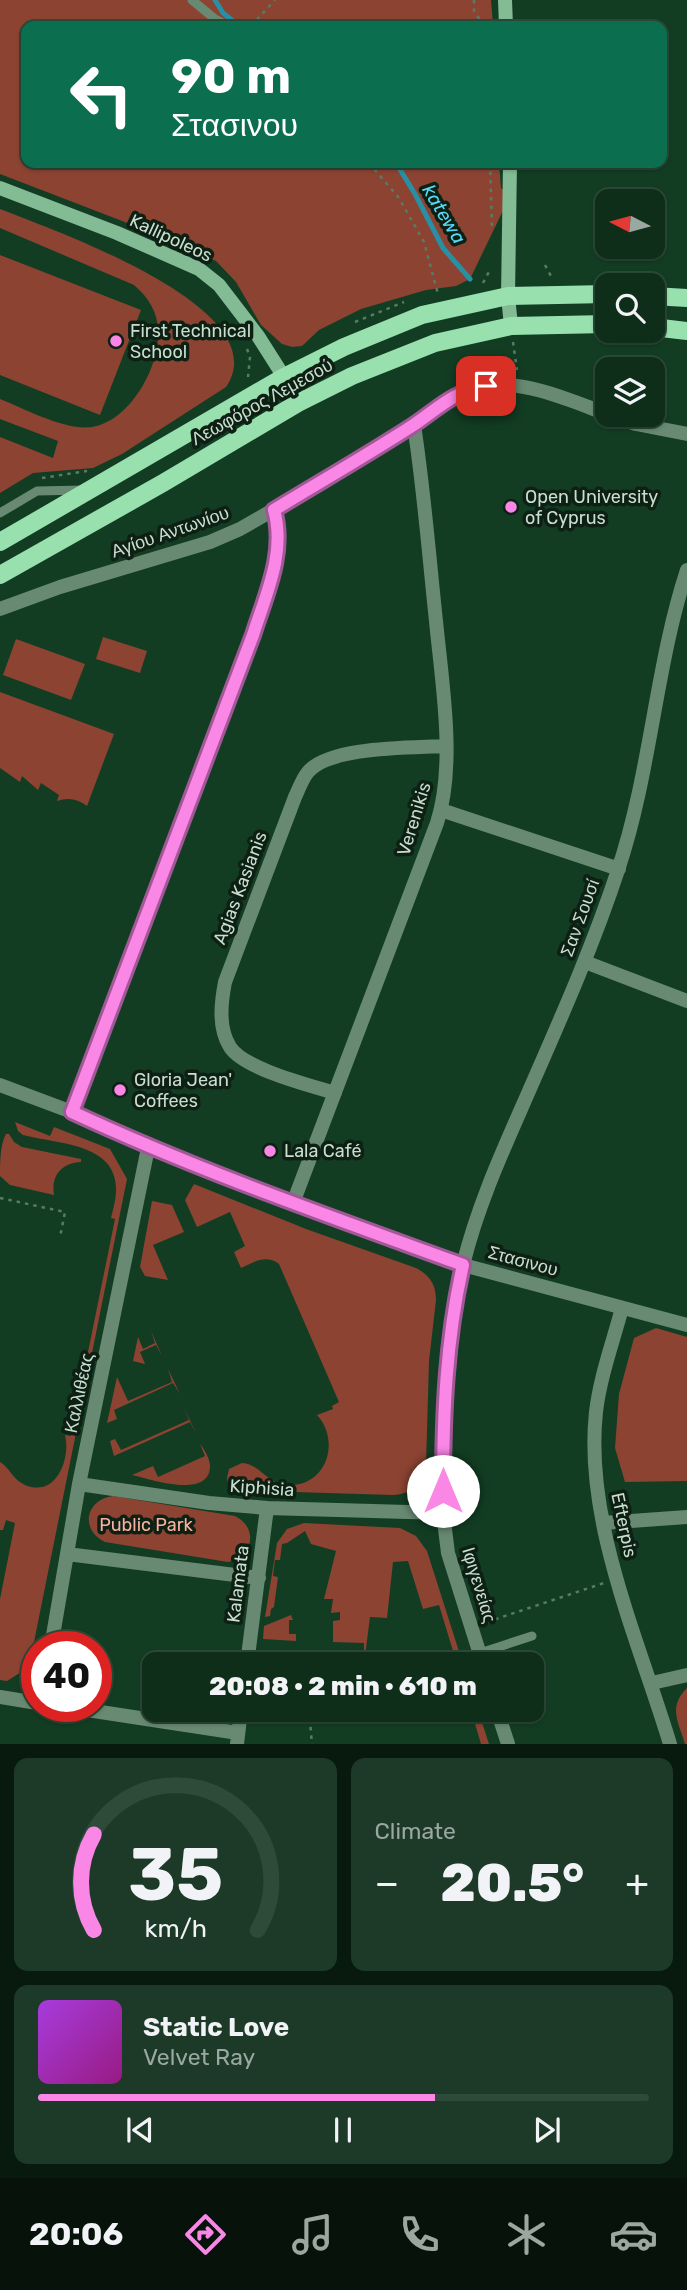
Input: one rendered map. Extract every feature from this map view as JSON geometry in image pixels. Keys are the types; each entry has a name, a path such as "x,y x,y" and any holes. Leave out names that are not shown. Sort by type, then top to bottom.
{"main road":[{"path":"505,0 506,21"},
{"path":"510,168 508,296 512,334"},
{"name":"Kallipoleos","path":"0,188 199,269 219,285 258,336 284,377"},
{"name":"Λεωφόρος Λεμεσού","path":"0,542 284,377 344,347 422,315 508,296 595,294"},
{"path":"665,297 687,298"},
{"name":"Λεωφόρος Λεμεσού","path":"0,575 298,403 352,376 435,343 512,334 595,331"},
{"path":"665,332 687,331"}],"street":[{"name":"Αγίου Αντωνίου","path":"0,609 60,587 210,542 240,529 414,425 445,401 470,389 486,386 540,390 595,409"},
{"name":"Verenikis","path":"293,1203 441,810 446,779 430,557 414,425"},
{"name":"Αγίου Αντωνίου","path":"651,427 687,434"},
{"path":"72,1112 253,635 273,575 279,538 274,510"},
{"name":"Σαν Σουσί","path":"463,1265 473,1226 495,1167 585,962 619,869 635,814 671,628 687,570"},
{"name":"Agias Kasianis","path":"335,1093 263,1069 239,1057 224,1032 222,1000 225,982 292,805 308,772 317,765 345,754 445,746"},
{"path":"441,810 619,869"},
{"path":"585,962 687,1001"},
{"name":"Στασινου","path":"0,1085 72,1112 148,1148 463,1265 687,1325"},
{"name":"Καλλιθέας","path":"54,1631 79,1485 148,1148"},
{"name":"Ιφιγενείας","path":"463,1265 450,1336 446,1378 443,1513 448,1553 479,1652"},
{"name":"Efterpis","path":"622,1308 600,1385 596,1412 595,1474 603,1523 617,1579 670,1744"},
{"name":"Kiphisia","path":"79,1485 267,1508 443,1513"},
{"name":"Kalamata","path":"249,1652 267,1508"},
{"path":"603,1523 687,1517"},
{"path":"67,1554 259,1578"},
{"path":"652,1683 687,1675"},
{"path":"0,1697 21,1700"},
{"path":"112,1716 237,1739"},
{"path":"501,1722 508,1744"}],"lane":[{"path":"192,0 219,21"},
{"path":"0,513 37,491 92,489"},
{"path":"497,1652 532,1636"}],"path":[{"path":"266,8 269,0"},
{"path":"255,21 275,0"},
{"path":"474,0 474,11 481,21"},
{"path":"373,168 398,198 424,242 438,294"},
{"path":"490,168 492,237"},
{"path":"482,285 491,271 492,260"},
{"path":"545,265 552,278 562,281"},
{"path":"512,334 519,387"},
{"path":"238,383 249,376 250,357 244,342"},
{"path":"34,483 45,476 95,470"},
{"path":"0,1198 65,1212 60,1237"},
{"path":"471,1627 617,1579"},
{"path":"310,1722 312,1744"}],"green space":[{"path":"0,0 491,0 493,21 21,21 21,168 499,168 501,188 510,196 470,279 456,286 426,290 361,309 319,330 302,346 282,344 261,325 236,282 216,261 130,224 0,174"},
{"path":"0,209 108,253 152,276 191,301 220,329 234,357 226,387 122,454 93,468 33,473 0,493 0,437 53,458 58,441 0,419 0,399 70,426 92,427 106,423 119,415 130,403 148,376 154,360 158,331 151,305 134,285 0,228"},
{"path":"0,255 141,310 100,415 0,375"},
{"path":"103,637 147,651 140,673 96,659"},
{"path":"16,639 85,664 71,700 3,675"},
{"path":"0,692 114,734 87,806 73,799 57,801 59,795 41,783 38,790 22,776 20,782 0,768"},
{"path":"15,1122 50,1136 54,1127 110,1149 127,1179 36,1631 21,1631 21,1672 7,1681 0,1680 0,1599 15,1523 6,1520 3,1530 0,1530 0,1462 21,1483 36,1488 53,1481 63,1465 66,1455 65,1435 71,1436 115,1219 111,1218 116,1191 114,1175 107,1163 96,1155 83,1148 23,1135 18,1131"},
{"path":"6,1134 22,1147 81,1159 81,1162 68,1165 59,1172 54,1182 54,1195 10,1185 0,1176 1,1148"},
{"path":"194,1184 306,1229 416,1268 431,1281 436,1300 429,1361 426,1465 419,1482 411,1490 393,1495 229,1488 229,1469 242,1463 249,1464 270,1479 283,1484 304,1483 314,1477 322,1469 329,1448 324,1425 317,1415 333,1409 332,1406 339,1402 279,1264 265,1259 241,1268 234,1252 245,1246 230,1212 197,1227 185,1200"},
{"path":"152,1201 172,1205 184,1232 153,1245 168,1280 145,1276 140,1267"},
{"path":"656,1328 687,1337 687,1481 625,1482 615,1448 619,1394 634,1338"},
{"path":"151,1331 162,1356 156,1345 140,1352 145,1364 133,1361 138,1337 143,1349 155,1343"},
{"path":"168,1369 180,1394 173,1383 114,1410 117,1419 107,1423 117,1377 128,1401 172,1382"},
{"path":"184,1408 196,1433 190,1422 114,1456 110,1441 115,1439 121,1450 189,1420"},
{"path":"200,1444 208,1458 210,1468 207,1477 199,1483 177,1485 132,1475 153,1466 158,1477 205,1456"},
{"name":"Public Park","path":"113,1496 235,1516 248,1528 248,1548 236,1559 228,1562 105,1542 92,1530 89,1516 96,1503"},
{"path":"304,1523 400,1528 416,1536 427,1551 459,1652 453,1652 439,1605 423,1609 408,1561 393,1562 387,1618 370,1617 366,1652 364,1643 333,1642 333,1621 340,1620 340,1612 331,1613 333,1599 324,1599 336,1551 311,1544 305,1531 282,1544 280,1560 275,1560 273,1576 278,1577 274,1607 270,1616 265,1617 277,1543 287,1529"},
{"path":"291,1615 293,1620 289,1620 289,1634 296,1634 296,1641 263,1639 264,1626"},
{"path":"687,1688 687,1744 685,1744 676,1708"},
{"path":"475,1722 482,1722 489,1744 481,1744"}],"waterway":[{"name":"katewa","path":"215,0 223,13 233,21"},
{"name":"katewa","path":"399,168 443,248 470,279"}],"place":[{"name":"First Technical School","path":"116,341"},
{"name":"Open University of Cyprus","path":"511,507"},
{"name":"Gloria Jean' Coffees","path":"120,1090"},
{"name":"Lala Café","path":"270,1151"}],"route":[{"path":"443,1491 446,1378 450,1336 463,1265 148,1148 72,1112 253,635 273,575 277,553 279,538 274,510 414,425 445,401 470,389 486,386"}]}
